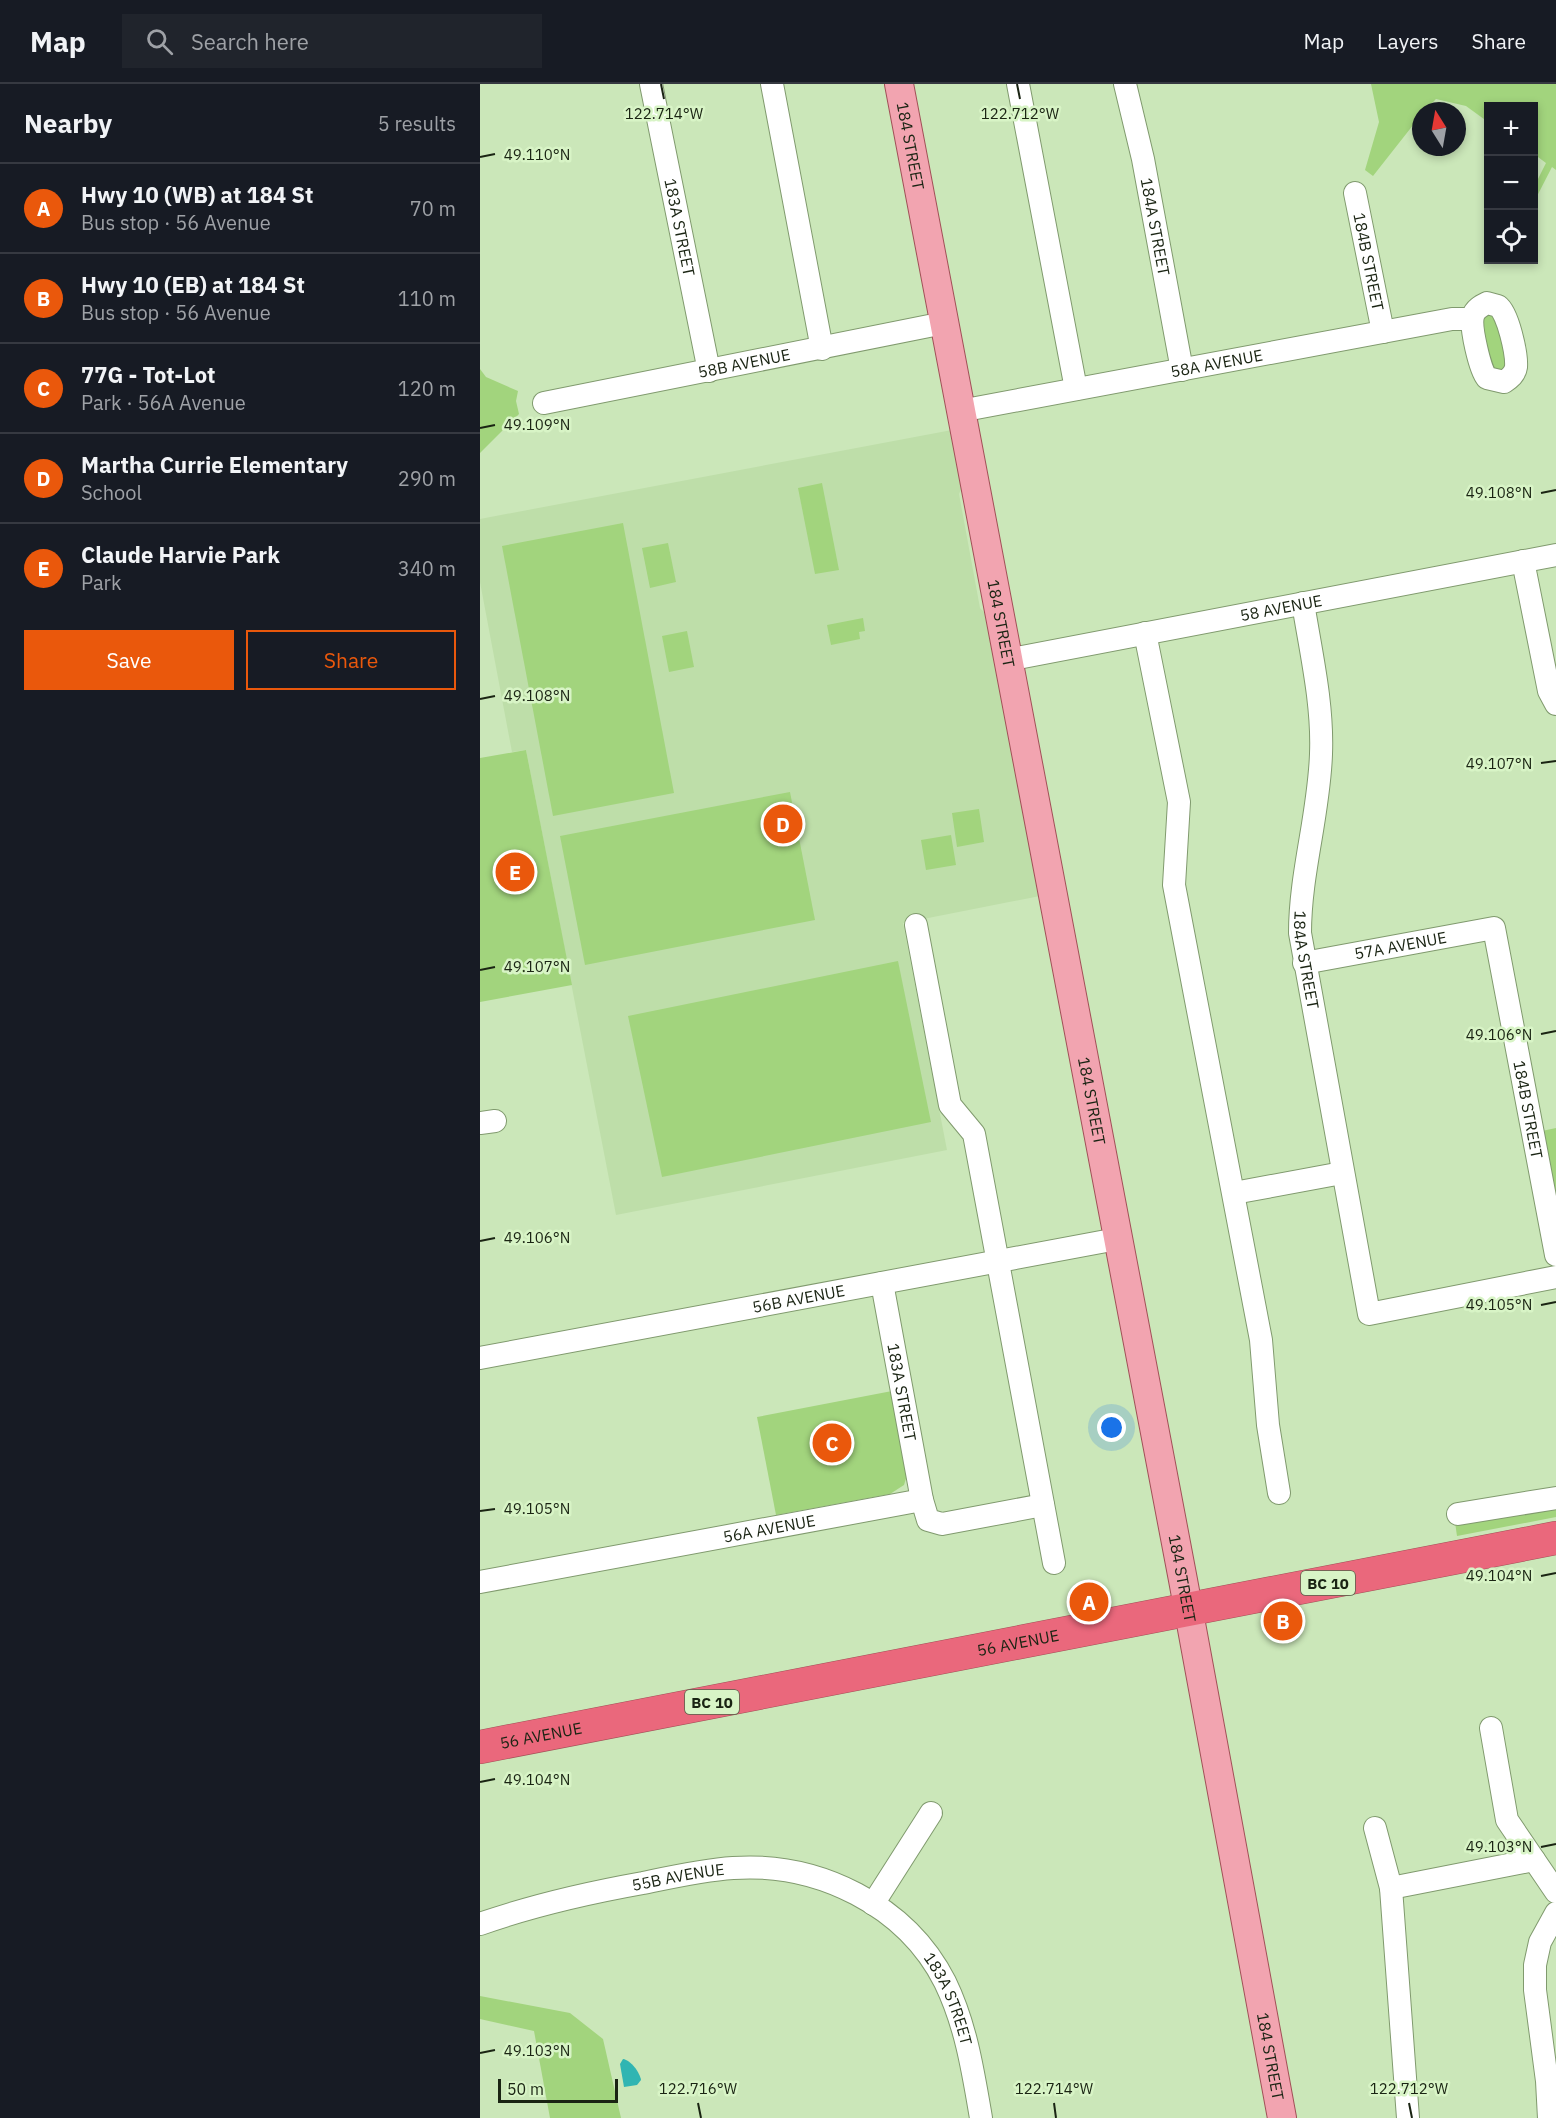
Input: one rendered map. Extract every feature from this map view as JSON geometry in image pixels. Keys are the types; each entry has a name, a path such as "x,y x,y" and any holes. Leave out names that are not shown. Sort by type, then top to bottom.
{"highway":[{"name":"56 AVENUE","path":"480,1747 1556,1538"}],"main road":[{"name":"184 STREET","path":"899,84 1282,2118"}],"street":[{"name":"183A STREET","path":"651,84 709,370"},
{"path":"772,84 822,349"},
{"path":"1018,84 1076,389"},
{"name":"184A STREET","path":"1125,84 1143,159 1182,370"},
{"name":"184B STREET","path":"1355,193 1383,332"},
{"name":"58A AVENUE","path":"960,411 1452,319 1472,319"},
{"name":"58B AVENUE","path":"544,403 944,323"},
{"name":"58 AVENUE","path":"1007,660 1556,555"},
{"path":"1523,561 1550,692 1556,704"},
{"name":"184A STREET","path":"1303,603 1321,720 1319,775 1300,900 1300,933 1368,1314 1556,1277"},
{"path":"1145,633 1179,802 1174,885 1261,1341 1268,1425 1279,1493"},
{"path":"916,925 950,1105 974,1134 1054,1563"},
{"name":"184B STREET","path":"1494,928 1556,1255"},
{"name":"57A AVENUE","path":"1305,963 1494,928"},
{"path":"1234,1193 1342,1173"},
{"name":"56B AVENUE","path":"480,1358 1117,1239"},
{"name":"183A STREET","path":"882,1283 922,1500"},
{"path":"1458,1514 1556,1498"},
{"path":"922,1500 928,1520 942,1524 1043,1505"},
{"name":"56A AVENUE","path":"480,1582 922,1500"},
{"path":"1491,1728 1507,1820 1556,1892"},
{"path":"873,1904 931,1813"},
{"path":"1375,1827 1390,1888 1408,2118"},
{"path":"1390,1888 1534,1860"},
{"name":"55B AVENUE","path":"480,1924 583,1894 733,1868 800,1873 837,1884 873,1904"},
{"name":"183A STREET","path":"873,1904 904,1927 927,1954 944,1980 963,2025 981,2118"},
{"path":"1549,2118 1547,2081 1535,1990 1535,1965 1540,1942 1556,1913"}],"shaded area":[{"path":"1371,84 1556,84 1556,170 1552,167 1538,194 1538,179 1546,163 1538,157 1538,102 1484,102 1484,119 1466,106 1466,102 1436,99 1433,102 1412,102 1412,126 1373,176 1365,170 1379,122"},
{"path":"1489,314 1497,317 1507,368 1493,374 1481,319"},
{"path":"480,369 486,377 518,391 516,401 519,414 480,453"},
{"path":"952,430 962,487 959,494 980,608 986,614 1040,896 903,923 947,1150 616,1215 526,750 512,752 480,582 480,519"},
{"path":"822,483 839,570 815,574 798,488"},
{"path":"623,523 674,793 553,816 502,546"},
{"path":"668,543 676,582 650,588 642,548"},
{"path":"863,618 865,631 859,632 860,639 831,645 827,625"},
{"path":"687,631 694,667 669,672 662,636"},
{"path":"526,750 572,985 480,1002 480,758"},
{"path":"790,792 815,920 585,965 560,836"},
{"path":"979,809 984,842 957,847 952,813"},
{"path":"951,835 956,865 926,870 921,840"},
{"path":"898,961 931,1122 662,1177 628,1016"},
{"path":"1556,1128 1556,1206 1542,1131"},
{"path":"892,1391 907,1475 904,1485 890,1494 776,1515 757,1417"},
{"path":"1556,1504 1556,1517 1457,1536 1455,1522"},
{"path":"480,1996 570,2013 603,2039 621,2118 550,2118 534,2031 480,2019"}],"water":[{"path":"623,2059 632,2064 639,2074 641,2080 637,2085 624,2087 620,2064"}],"place":[{"name":"Martha Currie Elementary","path":"783,824"},
{"name":"Claude Harvie Park","path":"515,872"},
{"name":"77G - Tot-Lot","path":"832,1443"},
{"name":"Hwy 10 (WB) at 184 St","path":"1089,1602"},
{"name":"Hwy 10 (EB) at 184 St","path":"1283,1621"}]}
